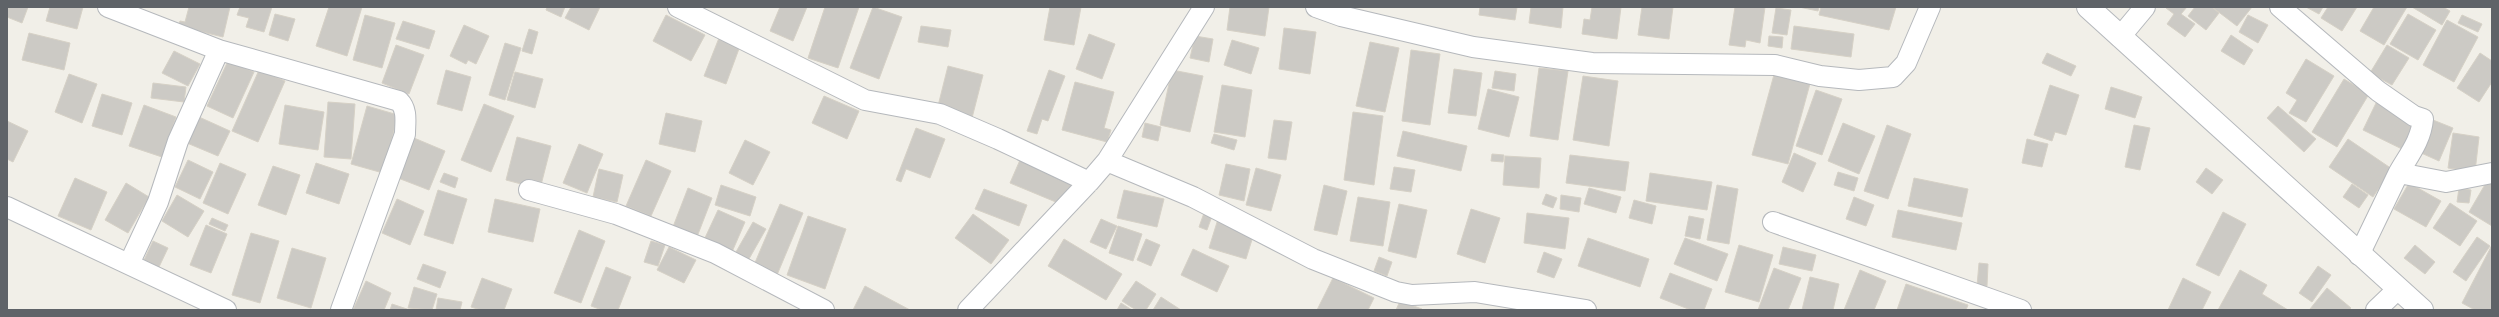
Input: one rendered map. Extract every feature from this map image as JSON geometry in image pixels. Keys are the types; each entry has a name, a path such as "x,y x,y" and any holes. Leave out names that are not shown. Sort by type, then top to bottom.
{"street":[{"path":"108,7 220,50 399,101 404,105 406,114 405,134 342,310"},
{"path":"678,7 866,100 940,114 998,139 1089,182"},
{"path":"968,310 1107,161 1204,7"},
{"path":"1316,7 1341,16 1473,47 1592,63 1775,65 1820,76 1859,80 1893,77 1906,63 1930,7"},
{"path":"2088,7 2359,255 2422,310"},
{"path":"2120,37 2145,7"},
{"path":"2280,7 2378,91 2414,116 2423,119 2422,128 2414,149 2399,173 2359,255"},
{"path":"129,264 158,202 186,123 220,50"},
{"path":"1107,161 1193,197 1313,259 1396,292 1412,295 1475,292 1586,310"},
{"path":"2399,173 2446,182 2492,173"},
{"path":"529,190 616,214 715,253 824,310"},
{"path":"7,207 226,310"},
{"path":"1774,222 2021,310"},
{"path":"2376,310 2398,289"}],"building":[{"path":"7,7 28,7 22,23 7,17"},
{"path":"50,7 83,7 77,29 46,21"},
{"path":"189,7 230,7 223,37 178,26 180,21 185,22"},
{"path":"240,7 272,7 264,32 246,27 249,18 237,15"},
{"path":"329,7 362,7 347,56 316,46"},
{"path":"547,7 565,7 561,17 546,10"},
{"path":"571,7 600,7 589,30 565,18"},
{"path":"780,7 807,7 793,41 770,31"},
{"path":"825,7 859,7 838,68 808,58"},
{"path":"873,7 902,17 879,79 850,68"},
{"path":"1050,7 1081,7 1074,45 1044,40"},
{"path":"1230,7 1269,7 1265,36 1227,30"},
{"path":"1480,7 1517,7 1515,20 1479,15"},
{"path":"1531,7 1563,7 1561,28 1529,23"},
{"path":"1592,7 1621,7 1617,39 1582,34 1584,19 1590,20"},
{"path":"1642,7 1673,7 1669,39 1638,35"},
{"path":"1735,7 1765,7 1760,43 1746,40 1745,47 1729,45"},
{"path":"1799,7 1819,7 1818,11"},
{"path":"1821,7 1896,7 1889,30 1819,15"},
{"path":"2187,7 2181,14 2195,24 2185,37 2167,24 2174,14 2166,8"},
{"path":"2195,7 2212,7 2219,13 2206,30 2188,16"},
{"path":"2212,7 2252,7 2237,26"},
{"path":"2306,7 2323,7 2319,14"},
{"path":"2328,7 2357,7 2342,31 2321,18"},
{"path":"2374,7 2407,7 2384,45 2360,31"},
{"path":"2412,7 2443,7 2450,11 2442,25"},
{"path":"1776,8 1791,10 1787,35 1772,33"},
{"path":"275,14 295,19 288,41 269,35"},
{"path":"2408,14 2436,30 2418,60 2390,44"},
{"path":"365,15 395,23 382,68 353,60"},
{"path":"666,15 705,35 691,61 653,41"},
{"path":"2248,15 2268,25 2258,43 2239,32"},
{"path":"2462,15 2482,24 2478,32 2458,23"},
{"path":"2447,20 2478,37 2454,82 2423,65"},
{"path":"403,21 435,31 429,49 396,39"},
{"path":"464,25 489,36 476,64 468,60 466,64 450,56"},
{"path":"921,26 951,30 948,47 918,42"},
{"path":"1794,26 1854,34 1851,57 1791,49"},
{"path":"1284,28 1316,32 1310,74 1279,69"},
{"path":"529,29 538,32 532,54 522,51"},
{"path":"29,33 70,43 64,70 22,60"},
{"path":"1089,34 1115,44 1102,79 1076,69"},
{"path":"2231,35 2253,50 2244,65 2221,51"},
{"path":"1195,36 1213,39 1209,62 1190,58"},
{"path":"1769,36 1783,37 1782,48 1768,46"},
{"path":"719,38 740,46 726,84 704,76"},
{"path":"1232,40 1259,48 1251,74 1224,65"},
{"path":"1370,42 1399,48 1385,112 1356,106"},
{"path":"505,43 521,48 505,100 489,95"},
{"path":"396,45 424,55 409,94 382,83"},
{"path":"2387,45 2409,58 2392,85 2370,73"},
{"path":"1411,50 1440,54 1430,125 1402,121"},
{"path":"174,51 200,64 188,86 162,73"},
{"path":"2047,53 2076,66 2071,76 2042,63"},
{"path":"2480,53 2492,61 2492,82 2479,102 2457,88"},
{"path":"2306,59 2334,76 2306,122 2289,113 2297,100 2286,93"},
{"path":"228,61 254,72 233,118 207,106"},
{"path":"948,66 983,75 972,118 937,110"},
{"path":"1539,68 1568,71 1558,140 1530,136"},
{"path":"1454,69 1482,73 1476,116 1448,113"},
{"path":"259,70 285,81 258,142 232,131"},
{"path":"446,70 471,77 462,111 437,104"},
{"path":"1049,70 1065,76 1048,121 1042,119 1037,134 1027,131"},
{"path":"1172,70 1203,76 1190,132 1160,125"},
{"path":"1495,71 1516,74 1514,91 1492,88"},
{"path":"1775,71 1811,80 1788,164 1752,155"},
{"path":"515,72 543,79 535,108 507,100"},
{"path":"69,74 97,84 82,123 55,112"},
{"path":"1583,76 1618,81 1609,146 1573,140"},
{"path":"2344,79 2369,94 2337,147 2312,132"},
{"path":"1075,82 1114,92 1104,128 1111,130 1107,142 1062,130"},
{"path":"153,83 186,87 184,102 151,98"},
{"path":"1222,85 1252,90 1245,137 1214,132"},
{"path":"2050,85 2079,95 2066,135 2055,132 2052,141 2034,135"},
{"path":"2111,87 2142,97 2135,118 2105,109"},
{"path":"1488,89 1519,97 1509,137 1478,129"},
{"path":"1816,90 1842,99 1822,155 1796,146"},
{"path":"102,94 132,103 122,135 92,126"},
{"path":"824,96 859,111 847,139 812,123"},
{"path":"2377,101 2418,122 2404,150 2363,130"},
{"path":"328,102 355,104 351,159 324,157"},
{"path":"484,104 514,116 491,172 461,160"},
{"path":"144,105 176,117 162,157 129,146"},
{"path":"285,105 324,112 318,150 279,144"},
{"path":"367,106 398,115 383,173 351,164"},
{"path":"2278,106 2316,139 2304,152 2267,118"},
{"path":"1353,112 1383,116 1374,185 1344,180"},
{"path":"666,113 702,121 695,152 659,144"},
{"path":"199,117 230,131 218,156 187,143"},
{"path":"1274,120 1292,122 1286,160 1268,158"},
{"path":"2433,120 2453,128 2439,161 2419,152"},
{"path":"7,121 28,131 13,162 7,159"},
{"path":"1145,123 1161,127 1158,141 1142,137"},
{"path":"1843,123 1875,136 1859,174 1828,161"},
{"path":"1887,125 1911,134 1888,199 1864,191"},
{"path":"2134,125 2150,128 2140,170 2125,167"},
{"path":"916,128 945,139 930,178 906,169 901,182 896,180"},
{"path":"1403,131 1467,146 1461,171 1397,156"},
{"path":"2453,133 2479,137 2475,172 2448,168"},
{"path":"1214,134 1237,140 1234,150 1211,143"},
{"path":"517,137 551,146 540,189 506,180"},
{"path":"414,138 445,151 429,190 398,178"},
{"path":"2027,139 2048,144 2042,167 2022,163"},
{"path":"2348,139 2392,169 2373,197 2329,167"},
{"path":"745,140 770,152 753,185 729,173"},
{"path":"579,144 603,154 587,193 563,183"},
{"path":"1794,153 1816,163 1803,192 1782,182"},
{"path":"1492,154 1504,155 1503,162 1491,161"},
{"path":"1570,155 1629,162 1625,191 1566,183"},
{"path":"1505,156 1541,158 1539,188 1503,185"},
{"path":"188,160 213,172 200,199 175,187"},
{"path":"646,160 671,171 651,216 626,206"},
{"path":"1020,160 1073,181 1063,205 1010,183"},
{"path":"220,163 246,174 228,214 203,203"},
{"path":"316,163 349,174 339,204 306,193"},
{"path":"1226,164 1250,169 1244,201 1219,195"},
{"path":"273,166 300,175 286,215 258,205"},
{"path":"1394,167 1415,170 1411,192 1390,189"},
{"path":"1256,168 1281,175 1271,211 1246,205"},
{"path":"2206,168 2223,180 2212,194 2196,182"},
{"path":"599,169 623,175 617,202 593,197"},
{"path":"1838,172 1858,178 1854,191 1834,185"},
{"path":"444,173 458,178 455,188 440,182"},
{"path":"1650,173 1712,182 1707,210 1646,201"},
{"path":"2490,176 2492,178 2492,226 2469,212"},
{"path":"75,178 107,192 91,230 58,216"},
{"path":"1914,178 1968,189 1962,217 1908,206"},
{"path":"126,183 149,197 128,233 105,220"},
{"path":"2409,183 2441,201 2426,227 2394,209"},
{"path":"2352,184 2368,195 2359,208 2343,197"},
{"path":"721,185 756,197 750,216 715,205"},
{"path":"1324,185 1347,191 1337,235 1314,230"},
{"path":"1717,185 1738,189 1729,244 1707,240"},
{"path":"688,188 712,198 695,242 671,232"},
{"path":"1589,188 1621,197 1616,213 1584,204"},
{"path":"2459,188 2471,190 2469,203 2457,202"},
{"path":"984,189 1027,205 1019,226 975,209"},
{"path":"438,190 467,199 453,244 424,235"},
{"path":"1124,190 1164,199 1157,227 1117,218"},
{"path":"1546,194 1557,198 1553,208 1542,204"},
{"path":"177,195 204,211 188,237 162,221"},
{"path":"1561,195 1581,198 1579,212 1560,209"},
{"path":"1358,197 1390,202 1383,246 1350,241"},
{"path":"1854,197 1874,205 1866,226 1846,219"},
{"path":"397,199 424,211 410,245 382,233"},
{"path":"495,199 540,209 533,242 488,232"},
{"path":"1634,200 1656,206 1652,224 1629,218"},
{"path":"2450,203 2477,221 2460,246 2433,228"},
{"path":"780,204 803,213 777,275 754,265"},
{"path":"1399,204 1427,210 1416,258 1388,251"},
{"path":"1471,209 1500,218 1485,263 1457,254"},
{"path":"718,210 745,222 732,252 704,240"},
{"path":"1898,210 1962,223 1956,250 1892,237"},
{"path":"2223,212 2246,224 2219,276 2196,265"},
{"path":"1204,213 1212,216 1207,230 1199,227"},
{"path":"1527,213 1569,218 1565,249 1524,243"},
{"path":"973,214 1009,240 991,264 955,238"},
{"path":"808,216 846,229 825,289 787,275"},
{"path":"1689,216 1704,219 1700,239 1685,236"},
{"path":"212,218 228,225 225,231 209,224"},
{"path":"1101,219 1117,226 1106,249 1090,242"},
{"path":"1218,219 1255,230 1246,259 1209,248"},
{"path":"753,222 766,229 745,266 732,259"},
{"path":"206,225 227,234 211,273 190,265"},
{"path":"1118,226 1142,234 1133,261 1109,253"},
{"path":"579,230 605,241 581,303 554,293"},
{"path":"251,233 279,241 260,303 232,295"},
{"path":"2477,237 2490,246 2466,281 2453,272"},
{"path":"1588,238 1649,259 1640,287 1578,266"},
{"path":"1685,238 1728,254 1717,281 1674,264"},
{"path":"1064,239 1122,274 1106,300 1048,266"},
{"path":"1146,239 1160,245 1151,266 1137,260"},
{"path":"153,241 168,248 159,267 144,260"},
{"path":"651,241 665,245 658,266 644,262"},
{"path":"1739,245 1773,255 1759,302 1725,292"},
{"path":"2415,245 2435,262 2425,274 2404,258"},
{"path":"2492,245 2492,310 2475,310 2462,303"},
{"path":"669,247 696,260 684,283 657,270"},
{"path":"1783,247 1816,255 1812,271 1779,264"},
{"path":"292,248 326,258 311,308 277,298"},
{"path":"1193,249 1229,266 1217,292 1181,275"},
{"path":"1544,252 1562,259 1554,278 1537,272"},
{"path":"1379,257 1392,262 1387,276 1374,271"},
{"path":"1979,263 1988,264 1987,286 1977,286"},
{"path":"423,264 446,272 440,288 417,279"},
{"path":"2318,266 2331,275 2312,302 2299,293"},
{"path":"606,267 631,277 618,310 602,310 591,306"},
{"path":"1774,268 1801,278 1788,310 1758,310"},
{"path":"1860,270 1886,281 1874,310 1844,310"},
{"path":"2240,270 2267,285 2262,294 2288,310 2218,310"},
{"path":"1670,273 1712,289 1704,310 1691,310 1660,298"},
{"path":"1810,277 1839,284 1833,310 1802,310"},
{"path":"482,278 512,289 504,310 481,310 471,307"},
{"path":"1333,278 1374,298 1368,310 1317,310"},
{"path":"2183,278 2211,292 2202,310 2168,310"},
{"path":"366,281 391,293 384,310 353,310"},
{"path":"1136,281 1156,294 1146,310 1136,310 1122,301"},
{"path":"1906,284 1968,305 1966,310 1897,310"},
{"path":"865,286 910,310 853,310"},
{"path":"414,287 437,294 432,310 408,308"},
{"path":"2327,288 2351,308 2349,310 2310,309"},
{"path":"1161,297 1181,310 1153,310"},
{"path":"438,298 462,302 460,310 436,310"},
{"path":"1400,301 1422,309 1422,310 1396,310"},
{"path":"1121,303 1132,310 1117,310"},
{"path":"392,304 410,310 390,310"}]}
